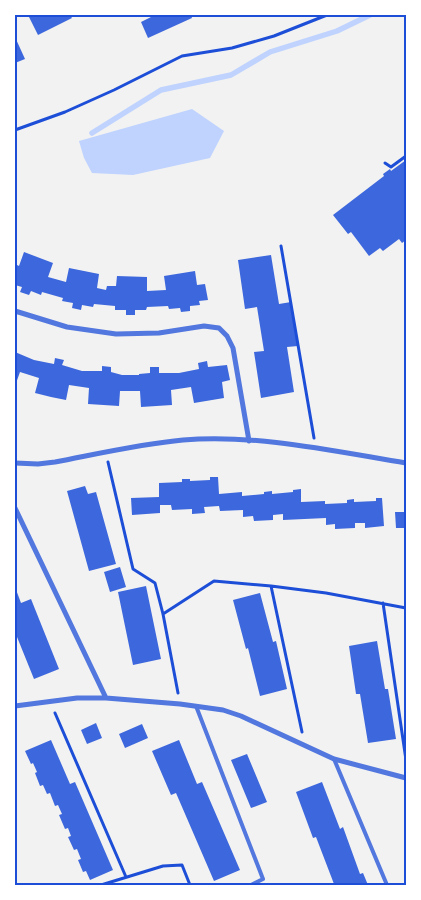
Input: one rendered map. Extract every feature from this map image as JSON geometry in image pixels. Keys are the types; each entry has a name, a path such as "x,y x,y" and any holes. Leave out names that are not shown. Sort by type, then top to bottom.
{"street":[{"path":"15,310 68,327 116,334 159,333 204,326 219,328 227,336 233,348 248,441"},
{"path":"15,463 55,462 183,440 248,441 316,448 406,463"},
{"path":"15,508 106,698"},
{"path":"15,706 50,701 106,698 180,704 223,710 241,716 334,759 406,778"}],"lane":[{"path":"196,706 263,879 251,885"},
{"path":"334,759 388,885"}],"path":[{"path":"15,130 89,101 182,56 232,48 274,36 326,15"},
{"path":"385,163 391,167 406,156"},
{"path":"282,246 316,448"},
{"path":"106,452 133,569 155,583 163,614 180,704"},
{"path":"163,614 214,581 271,586 406,608"},
{"path":"271,586 304,745"},
{"path":"383,603 406,760"},
{"path":"50,701 126,877"},
{"path":"101,885 163,866 182,865 190,885"}],"water":[{"path":"192,109 224,131 210,158 133,175 92,173 84,158 79,141"}],"building":[{"path":"28,15 70,15 72,18 38,35"},
{"path":"155,15 191,15 192,18 148,38 141,22"},
{"path":"15,37 25,59 15,63"},
{"path":"406,160 406,240 402,243 399,239 383,251 380,248 369,256 351,232 348,234 333,215 384,176 383,174 390,169 391,171"},
{"path":"24,252 53,263 48,277 66,282 69,268 99,274 97,288 106,290 107,286 116,286 117,276 147,277 147,291 166,290 164,276 195,271 197,285 205,284 208,300 199,301 200,305 190,306 190,311 181,312 180,308 169,309 168,306 147,307 146,310 135,310 135,315 126,315 126,310 115,310 115,306 94,304 93,307 82,305 81,310 72,308 73,303 62,301 63,298 42,292 41,295 31,291 29,295 20,292 22,287 15,285 15,264 19,266"},
{"path":"271,255 279,304 291,302 298,346 287,347 294,392 261,398 254,352 264,351 257,307 245,309 238,260"},
{"path":"15,352 34,360 54,364 55,358 64,360 62,365 82,371 102,371 102,366 111,367 111,372 122,375 150,373 150,367 159,367 159,373 179,373 199,369 198,363 207,361 208,367 227,365 230,380 222,382 224,398 194,403 191,387 171,390 172,405 141,407 140,391 120,391 119,406 88,404 89,388 69,385 66,400 51,397 35,393 39,378 20,372 15,386"},
{"path":"210,477 218,477 219,494 242,492 242,496 264,494 264,492 272,491 272,494 293,492 293,490 301,489 301,502 325,501 325,504 347,503 347,500 354,499 354,502 376,501 376,498 382,498 384,526 365,528 365,523 355,523 355,528 335,529 335,524 326,525 326,518 283,520 283,514 273,515 273,520 254,521 253,516 243,517 243,510 220,511 219,506 204,507 205,513 192,514 192,509 172,510 171,505 160,505 160,513 132,515 131,498 159,497 159,483 182,482 182,479 190,479 190,481 210,480"},
{"path":"85,486 88,494 96,492 116,564 89,571 67,491"},
{"path":"395,512 406,512 406,528 396,528"},
{"path":"120,567 126,587 110,592 104,572"},
{"path":"146,586 161,659 133,665 118,592"},
{"path":"15,587 21,603 31,599 59,669 34,679 15,632"},
{"path":"260,593 273,642 276,641 287,689 260,696 233,600"},
{"path":"377,641 385,689 388,689 396,739 368,743 360,694 356,694 349,646"},
{"path":"96,723 102,738 87,744 81,730"},
{"path":"142,724 148,738 125,748 119,734"},
{"path":"51,740 70,784 75,782 113,870 90,880 86,871 83,872 78,860 81,859 77,849 74,850 68,837 71,836 68,828 65,829 59,815 62,814 58,805 55,806 50,793 47,794 43,785 40,786 35,773 37,772 25,751"},
{"path":"179,740 197,784 202,782 240,870 214,881 176,793 171,795 152,751"},
{"path":"247,754 267,802 251,808 231,760"},
{"path":"322,782 340,829 343,827 360,874 363,873 368,885 334,884 316,837 313,838 296,792"}],"waterway":[{"path":"92,133 161,90 231,75 270,52 337,31 370,15"}]}
